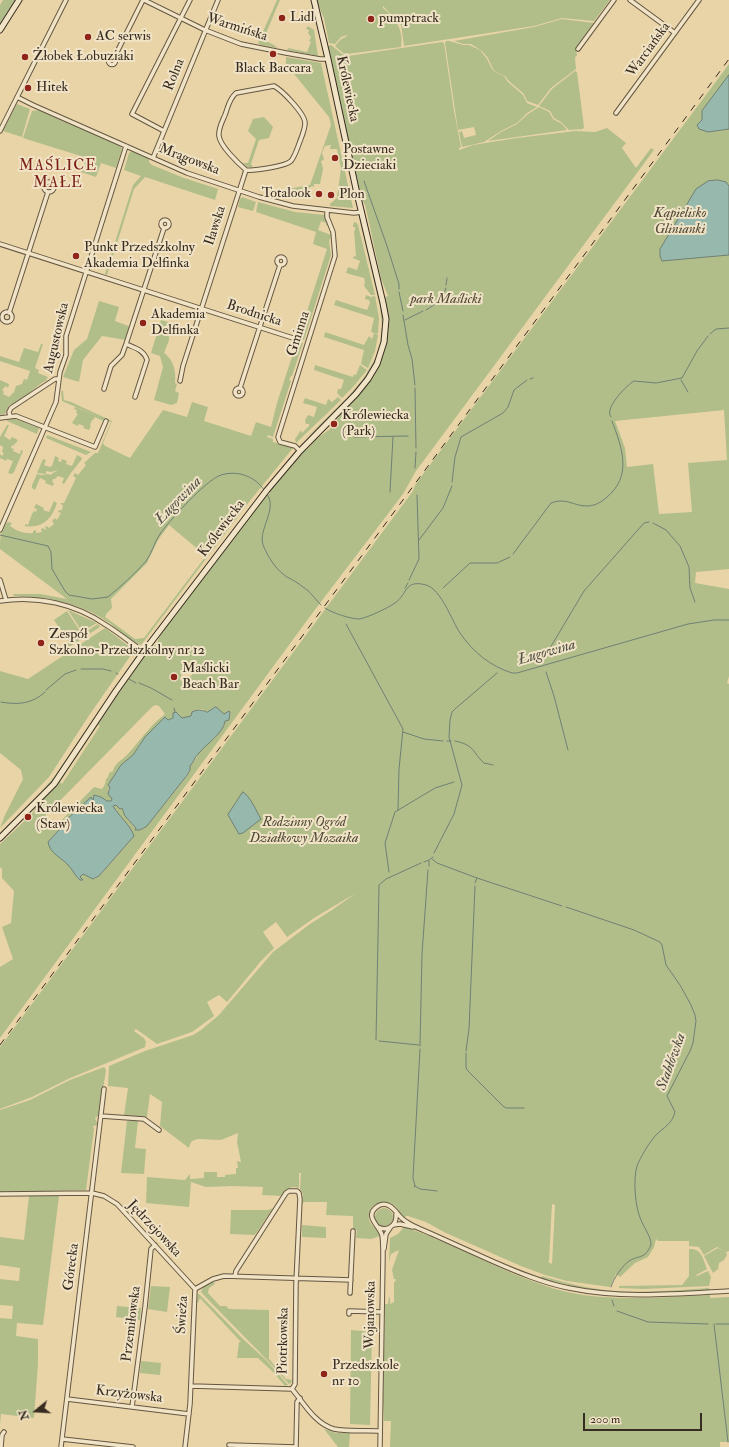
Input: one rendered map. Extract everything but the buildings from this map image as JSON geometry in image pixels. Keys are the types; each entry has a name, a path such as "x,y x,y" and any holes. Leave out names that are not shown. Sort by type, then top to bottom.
{"street":[{"path":"0,30 19,0"},
{"path":"0,131 66,0"},
{"path":"114,58 144,0"},
{"name":"Warmińska","path":"144,0 205,30 255,47 320,59 328,59"},
{"path":"164,131 132,114 190,0"},
{"name":"Rolna","path":"153,158 218,0"},
{"name":"Królewiecka","path":"0,838 54,784 144,652 266,491 300,451 362,387 373,372 383,348 386,328 385,311 314,0"},
{"path":"578,49 614,0"},
{"path":"630,0 675,33"},
{"name":"Warciańska","path":"616,113 699,0"},
{"path":"274,86 284,94 301,114 305,123 304,129 294,155 288,163 254,170 246,170 223,146 219,136 230,100 236,93 274,86"},
{"name":"Mrągowska","path":"18,97 188,173 267,200 293,206 354,214 362,212"},
{"name":"Augustowska","path":"0,530 56,402 58,379 66,355 66,336 126,146"},
{"name":"Iławska","path":"180,381 183,366 201,308 246,170"},
{"path":"9,313 48,192"},
{"name":"Gminna","path":"300,451 294,446 280,442 278,436 335,256 333,232 327,219 327,210"},
{"path":"104,389 111,366 122,355 164,228"},
{"name":"Brodnicka","path":"0,244 296,339"},
{"path":"240,388 280,265"},
{"path":"126,344 141,351 146,356 147,360 135,397"},
{"path":"10,416 11,409 54,379 58,379"},
{"path":"0,418 16,416 95,447 106,421"},
{"path":"0,580 6,600"},
{"path":"0,601 40,600 64,605 106,625 144,652"},
{"name":"Górecka","path":"61,1447 104,1089"},
{"path":"101,1116 144,1119 159,1130"},
{"name":"Piotrkowska","path":"191,1386 292,1388 295,1384 296,1278 300,1199 298,1192 292,1190 286,1193 236,1271 235,1276"},
{"path":"0,1194 92,1193"},
{"name":"Jędrzejowska","path":"92,1193 104,1196 116,1204 195,1289"},
{"path":"427,1232 405,1224 383,1229 376,1226 372,1218 372,1214 377,1207 385,1204 393,1208 402,1219 427,1232 521,1274 568,1288 614,1295 644,1296 729,1292"},
{"path":"392,1226 397,1218 395,1211"},
{"name":"Wojanowska","path":"376,1226 381,1233 383,1256 380,1447"},
{"name":"Wojanowska","path":"383,1256 386,1234 392,1226"},
{"path":"350,1293 353,1230"},
{"name":"Przemiłowska","path":"132,1407 151,1249 154,1245"},
{"name":"Świeża","path":"185,1447 191,1386 195,1289 217,1278 235,1276 351,1280"},
{"path":"348,1314 348,1311 382,1312"},
{"path":"292,1388 320,1421 333,1428 380,1431"},
{"name":"Krzyżowska","path":"67,1398 189,1414"},
{"path":"229,1445 296,1447 297,1402 300,1398"},
{"path":"1,1447 2,1435 4,1432"},
{"path":"62,1439 133,1447"}],"green space":[{"path":"3,0 16,0 0,25 0,5"},
{"path":"277,0 280,0 264,40 278,48 261,45 258,43"},
{"path":"317,0 610,0 594,21 562,18 534,26 404,46 401,25 383,6 383,8 392,16 398,25 402,41 401,47 347,54 343,53 335,46 347,35 341,37 335,44 329,43 324,18"},
{"path":"562,19 594,23 576,47 576,69 551,88 538,105 527,101 524,94 505,76 496,72 482,51 471,44 463,44 454,41 534,27"},
{"path":"308,26 314,30 318,56 287,50 288,48 307,52 311,42 309,41 311,37 308,33 309,30 306,29"},
{"path":"446,41 469,45 480,50 495,72 504,76 508,82 523,95 527,103 537,107 527,113 517,123 484,142 462,147 459,132 462,131 464,138 476,135 474,127 458,130 445,43"},
{"name":"park Maślicki","path":"442,42 444,43 461,147 459,150 473,145 517,138 575,131 595,132 607,128 626,143 622,148 636,168 651,148 654,150 416,471 403,494 314,611 0,1038 0,967 13,959 2,927 11,923 14,891 2,878 2,869 0,867 0,844 32,814 37,804 149,649 150,650 157,643 160,635 266,495 267,496 270,493 269,492 305,449 306,450 330,429 343,411 366,385 375,373 386,348 388,316 385,297 388,296 381,278 365,204 353,165 328,46 331,45 342,54 348,56","holes":["190,662 195,666 191,676 182,681 180,680 183,669 182,666","155,705 159,706 165,714 154,723 127,755 117,764 113,771 109,773 102,789 94,787 52,830 47,825 44,819 45,816","202,709 207,712 215,709 224,714 230,713 230,718 225,721 225,724 214,739 197,753 197,757 190,766 190,772 144,828 137,830 125,816 122,808 115,805 112,806 134,836 102,873 95,879 90,877 52,838 60,829 62,824 91,798 93,800 94,797 99,796 107,801 111,801 112,799 108,790 110,787 108,785 121,765 133,755 147,735 165,718 168,720 173,718 173,715 178,713 182,718 187,718 196,710","98,725 100,726 62,784 60,782"]},
{"path":"286,57 321,63 353,208 330,206 330,204 337,198 341,168 337,149 330,149 331,145 325,146 322,153 324,160 321,161 323,169 320,184 314,184 314,187 312,186 309,188 307,193 291,190 290,192 281,192 277,194 276,197 266,193 310,185 331,125 329,117 286,64"},
{"path":"729,64 729,569 696,572 695,583 729,589 729,676 727,683 729,684 729,1251 726,1252 717,1247 704,1255 699,1247 689,1246 689,1241 658,1241 656,1239 654,1247 648,1257 635,1263 620,1277 616,1274 610,1287 567,1281 521,1266 446,1233 426,1222 408,1216 404,1218 395,1206 386,1202 377,1203 369,1214 370,1222 378,1231 380,1236 371,1239 356,1238 357,1230 353,1229 353,1216 326,1215 327,1202 304,1202 302,1204 303,1194 300,1189 301,1173 299,1173 299,1187 293,1187 287,1190 282,1196 262,1195 263,1187 206,1187 191,1182 189,1207 146,1203 147,1177 185,1180 190,1174 190,1179 204,1178 204,1172 217,1172 217,1177 225,1177 225,1175 236,1174 236,1168 238,1168 237,1161 241,1162 237,1142 238,1133 221,1140 198,1139 192,1141 189,1148 160,1126 162,1102 150,1094 147,1117 124,1115 128,1088 108,1086 109,1066 145,1051 193,1035 201,1030 219,1015 273,952 310,924 356,893 314,918 287,937 276,922 263,932 274,948 261,961 227,1002 219,995 207,1002 214,1016 192,1032 157,1044 136,1029 134,1031 144,1038 146,1042 145,1047 68,1079 32,1097 0,1109 0,1047 413,491 415,485","holes":["724,410 727,460 688,463 692,512 659,514 653,464 627,467 625,448 615,421","552,1204 555,1205 552,1264 548,1262"]},
{"path":"575,71 577,72 584,127 583,129 569,130 561,122 554,118 550,111 539,106 552,89"},
{"path":"17,104 30,109 22,137 3,131"},
{"path":"539,107 549,112 553,119 562,124 567,130 488,141 517,124"},
{"path":"40,110 120,146 122,149 116,168 101,163 96,177 81,172 84,157 23,138 32,111"},
{"path":"264,117 273,127 269,138 259,140 251,164 253,167 247,167 243,163 248,163 256,139 248,131 253,119"},
{"path":"132,151 149,158 149,162 152,165 184,178 218,189 215,200 145,177 134,189 107,275 105,274 133,185 141,176 124,170 129,153"},
{"path":"242,197 256,202 253,211 238,207"},
{"path":"258,202 295,212 325,215 327,225 326,226 326,223 321,221 318,230 331,235 329,242 331,255 304,340 297,337 299,336 327,249 313,244 316,232 256,212"},
{"path":"359,217 362,220 382,314 383,326 380,350 376,362 355,393 303,441 347,398 363,379 376,357 380,345 382,326 380,307"},
{"path":"354,222 358,225 375,295 371,295 364,286 364,278 346,273 348,267 357,270 360,261 353,258 356,256 355,227 353,227"},
{"path":"366,295 371,297 375,296 379,318 378,334 371,332 374,318 334,305 336,300 367,310 370,303 369,300 365,299"},
{"path":"99,301 119,307 115,321 131,327 126,340 102,336 83,360 79,382 63,377 74,350 87,339"},
{"path":"161,320 168,322 169,340 164,353 174,366 175,383 177,384 175,391 179,393 177,403 171,405 154,400 163,367 160,356 151,353"},
{"path":"325,332 364,345 369,336 372,339 374,333 378,335 375,351 368,368 361,364 364,350 324,337"},
{"path":"297,341 303,343 292,376 289,380 291,381 273,437 268,435 267,437 273,439 273,442 293,448 249,502 141,645 132,641 97,615 75,605 39,597 14,596 13,594 40,594 67,599 0,549 1,534 3,527 8,522 12,523 10,526 24,533 33,533 33,531 36,530 36,533 42,532 41,529 43,528 45,530 45,527 47,526 49,528 54,524 52,521 55,518 57,520 61,513 58,512 59,510 62,510 63,505 60,504 64,503 76,478 73,476 75,473 78,475 86,465 84,463 95,453 98,453 111,422 62,401 61,391 63,391 64,400 112,421 103,443 105,446 130,458 163,410 187,417 192,402 208,407 204,421 251,436 256,422 271,427 277,403","holes":["169,525 206,556 144,638 135,639 105,617 112,608 111,599 147,563 158,540"]},
{"path":"41,344 43,344 35,368 39,370 38,373 48,377 46,380 47,382 43,382 17,403 9,405 5,414 0,415 0,380 9,384 8,388 6,386 2,390 4,392 3,394 9,397 14,392 16,386 22,384 24,379 27,380 30,371 0,361 0,356 19,362 24,348 38,352"},
{"path":"315,365 353,377 354,374 356,375 360,365 367,370 342,398 337,393 338,389 341,389 344,380 314,370"},
{"path":"338,397 341,400 296,443 295,439 301,430 302,433 309,426 309,424 306,424 305,420 308,415 314,417 317,407 303,403 305,398 326,405 328,399 332,402"},
{"path":"75,407 104,419 103,421 95,417 92,420 89,430 83,428 84,426 79,424 78,426 72,423 78,414 76,413 77,410 74,409"},
{"path":"16,419 39,428 37,434 7,421"},
{"path":"7,425 9,425 4,436 10,440 12,437 18,440 14,446 12,445 11,448 14,449 13,451 20,454 21,450 23,451 12,474 8,473 13,461 7,459 6,461 0,458 0,454 2,456 4,453 2,452 3,447 0,445 0,437"},
{"path":"47,435 91,452 86,455 46,438"},
{"path":"77,455 81,457 82,459 64,484 62,483 64,478 58,476 53,479 53,486 45,483 46,481 40,478 35,490 32,488 37,474 50,475 58,470 51,472 46,471 46,474 37,473 43,459 46,460 44,465 50,467 52,466 55,456 59,458 58,461 61,462 62,459 67,461 66,464 72,466"},
{"path":"54,501 57,503 55,509 46,522 31,527 25,526 25,524 28,525 34,511 36,512 37,509 34,508 36,504 44,508 43,510 49,512"},
{"path":"68,610 97,623 83,631"},
{"path":"67,611 82,634 69,642 54,620"},
{"path":"98,624 100,627 63,651 61,648"},
{"path":"105,628 130,647 131,655 49,777 0,828 23,779 21,770 0,753 0,671 28,679"},
{"path":"139,652 138,656 129,667 55,778 7,828 6,827 54,777"},
{"path":"104,1067 106,1070 99,1115 95,1118 98,1125 93,1126 94,1129 86,1190 0,1192 0,1110 30,1100 70,1080"},
{"path":"127,1121 138,1121 135,1148 146,1149 144,1174 121,1173"},
{"path":"29,1196 59,1196 43,1325 17,1323 16,1336 38,1339 38,1364 34,1418 1,1414 0,1425 0,1318 12,1319 13,1306 0,1305 0,1279 19,1281 20,1268 0,1265 0,1237 24,1240"},
{"path":"273,1208 255,1235 230,1234 231,1210 268,1210"},
{"path":"384,1208 390,1211 393,1217 390,1223 384,1226 378,1223 375,1217 378,1211"},
{"path":"302,1225 326,1227 326,1238 302,1237"},
{"path":"404,1227 433,1237 497,1267 539,1284 567,1292 620,1298 710,1295 710,1298 729,1297 729,1442 720,1442 720,1447 390,1447 391,1421 384,1421 383,1402 385,1304 388,1304 389,1297 390,1304 394,1302 394,1282 396,1279 394,1279 392,1270 399,1250 391,1254 389,1262 390,1238 398,1234"},
{"path":"718,1248 726,1252 727,1255 724,1260 719,1263 718,1269 713,1273 704,1256"},
{"path":"689,1249 697,1250 703,1258 707,1269 696,1275 697,1276 708,1271 711,1277 709,1286 644,1289 619,1288 619,1286 682,1285 689,1276"},
{"path":"542,1276 596,1289 626,1292 709,1288 710,1290 650,1293 614,1292 568,1285 541,1278"},
{"path":"214,1282 215,1284 209,1288 208,1293 220,1306 226,1306 229,1309 269,1310 269,1359 286,1379 292,1380 291,1383 289,1384 268,1360 201,1292 203,1287"},
{"path":"151,1286 170,1287 167,1312 148,1309"},
{"path":"198,1294 266,1360 288,1385 285,1386 258,1358 237,1358 239,1342 241,1342 200,1298 197,1303"},
{"path":"117,1306 141,1308 140,1320 116,1317"},
{"path":"351,1330 372,1332 370,1425 350,1424"},
{"path":"141,1361 161,1363 160,1375 140,1373"},
{"path":"324,1429 336,1433 350,1433 349,1447 338,1447"}],"water":[{"path":"729,75 729,129 708,132 699,129 697,125 702,120 702,111"},
{"path":"718,180 726,182 729,186 729,255 662,261 660,249 696,189 708,181"},
{"path":"216,707 224,714 229,711 230,712 229,720 225,721 222,730 196,756 190,766 188,774 147,826 140,830 135,830 136,828 125,816 122,808 120,809 116,805 113,806 130,828 134,836 99,876 93,879 83,874 80,877 83,880 80,880 70,867 51,850 49,846 48,842 60,829 62,824 91,797 93,800 94,795 107,801 111,801 112,799 108,794 110,787 108,785 121,765 133,755 145,737 165,717 168,720 173,718 173,713 176,712 182,718 191,716 192,712 194,711 200,710 207,712"},
{"path":"243,792 251,801 261,819 243,833 239,834 228,815"}],"waterway":[{"path":"364,181 387,246 399,284 399,289"},
{"path":"446,285 447,278"},
{"path":"426,310 433,306 443,296 446,288"},
{"path":"399,292 403,311"},
{"path":"405,320 423,311"},
{"path":"403,315 412,359 415,385"},
{"path":"710,334 716,329 729,328"},
{"path":"611,417 611,408 616,399 623,390 634,381 656,383 682,378 697,351 708,336"},
{"path":"452,482 455,457 461,437 503,413 508,407 514,390 527,380"},
{"path":"681,380 688,392"},
{"path":"415,388 416,448"},
{"path":"513,554 551,503 556,501 565,501 582,506 598,504 614,489 620,480 623,461 622,451 612,421"},
{"path":"354,437 408,436"},
{"path":"390,492 393,437"},
{"path":"415,468 416,452"},
{"name":"Ługowina","path":"0,535 48,546 51,552 52,569 69,595 92,599 108,597 133,575 146,561 160,534 171,520 197,492 214,478 233,473 245,475 256,481 264,490"},
{"path":"419,540 443,508 452,486"},
{"name":"Ługowina","path":"267,494 270,500 270,506 262,539 265,550 279,571 306,589 321,605"},
{"path":"409,580 419,559 417,495"},
{"path":"549,655 548,650 584,591 644,523 649,522"},
{"path":"653,523 666,530 680,546 689,567 690,588 695,602"},
{"path":"443,588 470,563 497,563 510,557"},
{"name":"Ługowina","path":"405,588 408,583"},
{"name":"Ługowina","path":"325,608 347,617 359,619 395,603 410,586 414,584 426,585 437,592 460,633 476,652 489,662 512,673 517,673 688,624 714,620 729,620"},
{"path":"346,624 403,729 399,769 398,810"},
{"path":"81,669 103,669 111,671"},
{"path":"46,690 65,674 76,670"},
{"path":"546,672 568,750"},
{"name":"Stabłówka","path":"434,853 454,814 462,785 449,737 452,712 497,673"},
{"path":"129,679 136,683"},
{"path":"139,683 172,700"},
{"path":"1,702 24,703 35,699 45,692"},
{"path":"174,708 175,712"},
{"path":"403,732 424,739 443,741"},
{"path":"455,741 470,747 484,763 493,765"},
{"path":"389,872 385,843 395,812 435,788 454,782"},
{"name":"Stabłówka","path":"424,862 433,857"},
{"name":"Stabłówka","path":"432,859 437,863 477,878 562,906"},
{"name":"Stabłówka","path":"429,861 429,866"},
{"path":"376,1040 379,885 386,879 421,863"},
{"path":"420,1046 422,954 428,870"},
{"name":"Stabłówka","path":"475,883 477,878"},
{"path":"466,1051 469,1029 475,886"},
{"name":"Stabłówka","path":"566,907 634,930 660,942 666,965 680,985 691,1005 696,1021 693,1043 690,1051 667,1096 675,1112 674,1116 651,1141 637,1166 635,1185 637,1208 650,1238 651,1245 649,1250 644,1255 629,1261 624,1266 616,1276 611,1287"},
{"path":"379,1041 419,1045"},
{"path":"414,1187 413,1178 420,1049"},
{"path":"466,1053 466,1068 468,1071 503,1106 506,1108 524,1108"},
{"path":"415,1186 420,1189 437,1191"},
{"name":"Stabłówka","path":"612,1300 614,1306"},
{"name":"Stabłówka","path":"617,1311 648,1322 708,1324"},
{"name":"Stabłówka","path":"714,1324 728,1442"},
{"name":"Stabłówka","path":"716,1324 729,1324"}],"railway":[{"path":"0,1045 729,59"}],"place":[{"name":"Lidl","path":"282,18"},
{"name":"pumptrack","path":"371,19"},
{"name":"AC serwis","path":"88,37"},
{"name":"Black Baccara","path":"273,54"},
{"name":"Żłobek Łobuziaki","path":"25,57"},
{"name":"Hitek","path":"28,88"},
{"name":"Postawne Dzieciaki","path":"335,158"},
{"name":"Totalook","path":"319,194"},
{"name":"Plon","path":"331,195"},
{"name":"Punkt Przedszkolny Akademia Delfinka","path":"76,256"},
{"name":"Akademia Delfinka","path":"143,323"},
{"name":"Królewiecka (Park)","path":"334,424"},
{"name":"Zespół Szkolno-Przedszkolny nr 12","path":"41,643"},
{"name":"Maślicki Beach Bar","path":"174,677"},
{"name":"Królewiecka (Staw)","path":"28,817"},
{"name":"Przedszkole nr 10","path":"324,1374"}],"district":[{"name":"MAŚLICE MAŁE","path":"58,176"}],"park label":[{"name":"Kąpielisko Glinianki","path":"680,222"},
{"name":"Rodzinny Ogród Działkowy Mozaika","path":"304,832"}]}
